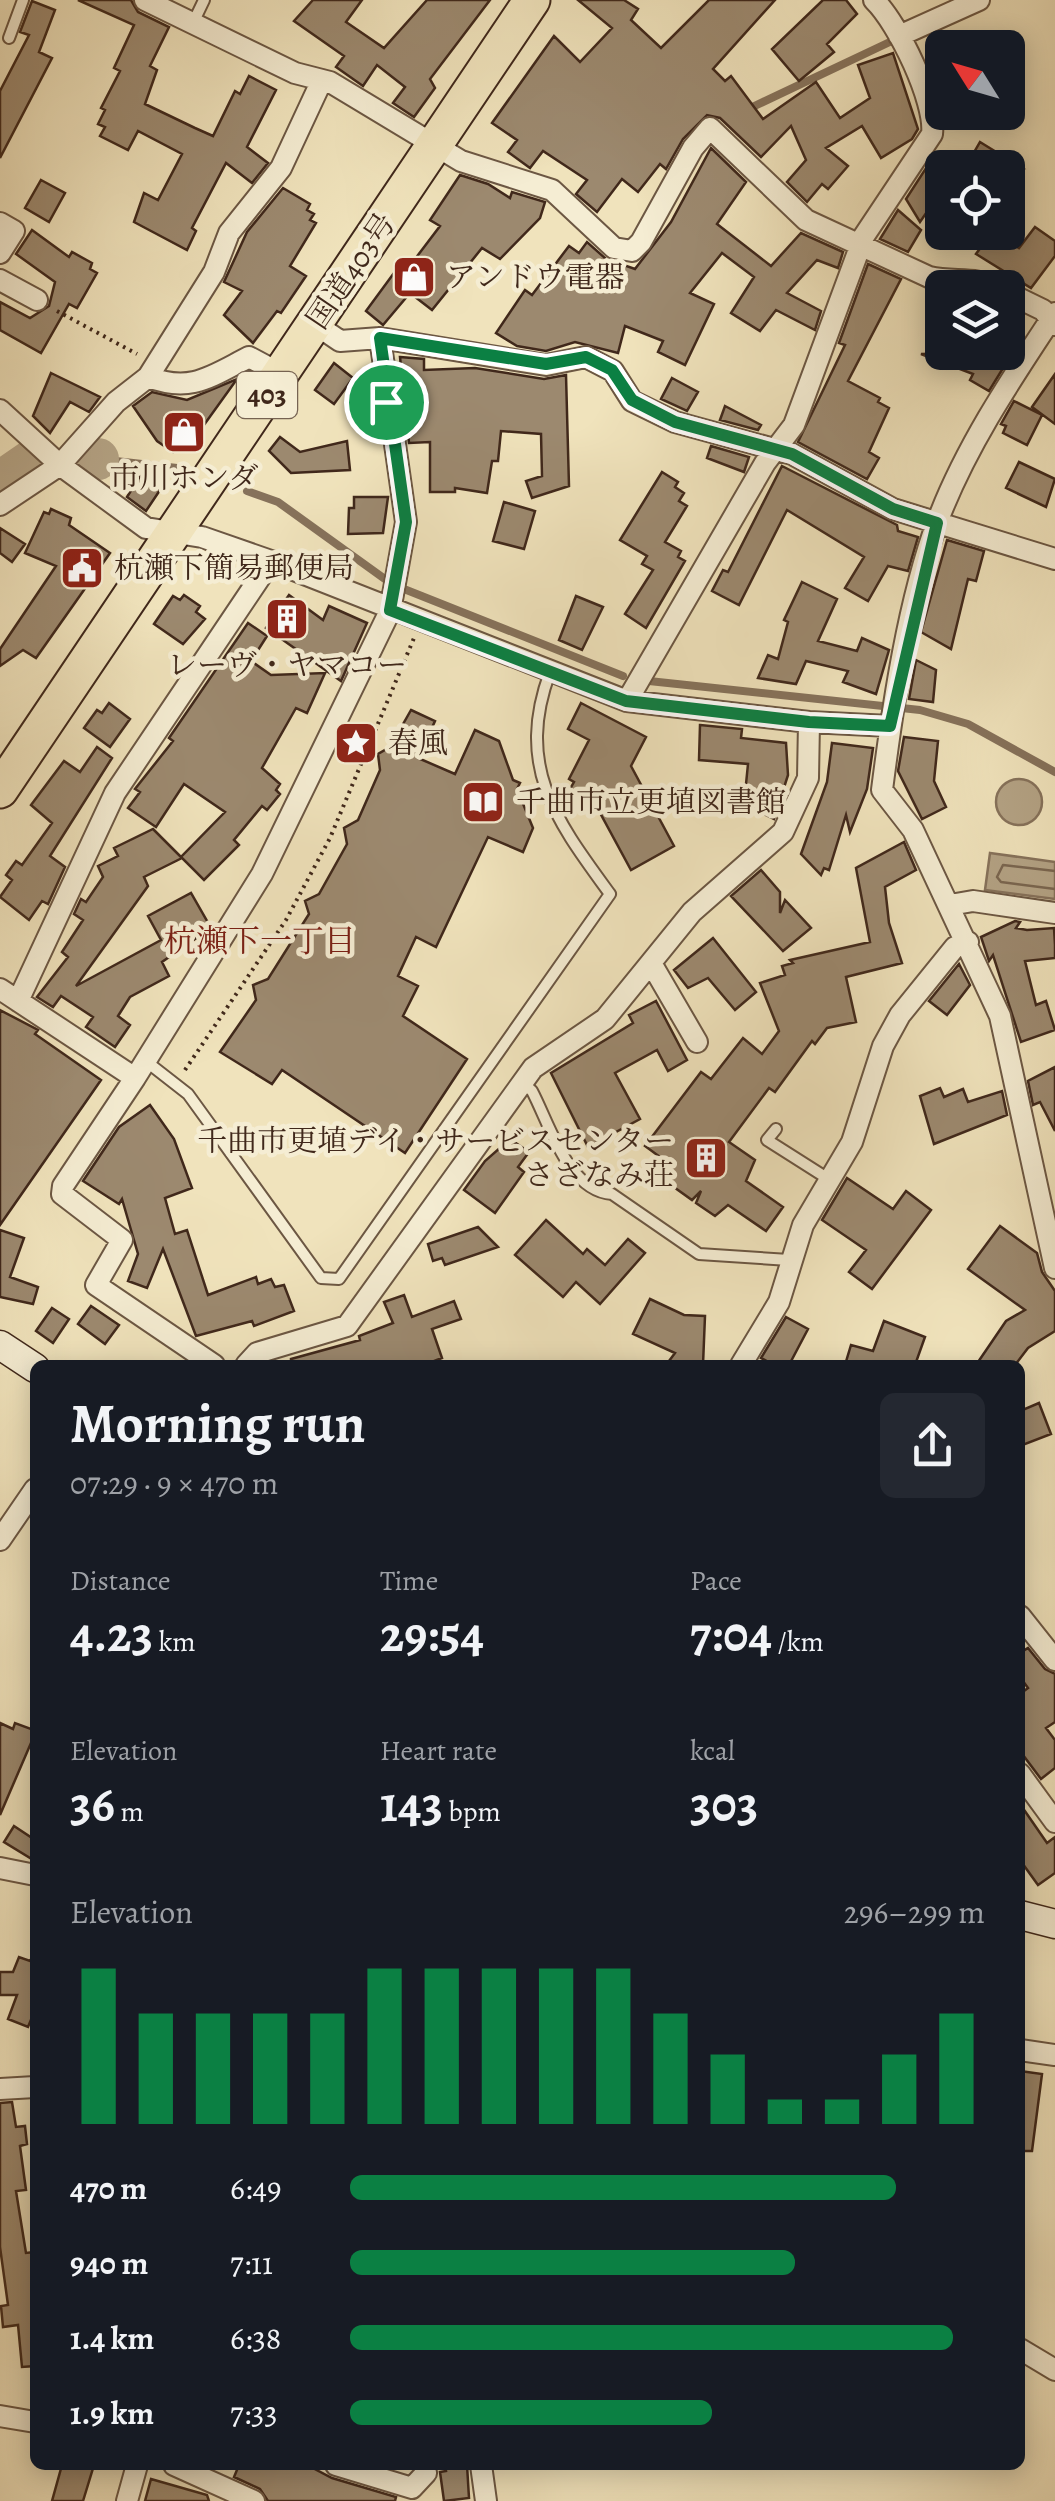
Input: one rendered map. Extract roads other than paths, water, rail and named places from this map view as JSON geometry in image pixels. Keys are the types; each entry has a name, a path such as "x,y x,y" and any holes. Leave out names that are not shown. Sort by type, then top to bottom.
{"highway":[{"name":"国道403号","path":"0,790 532,0"}],"street":[{"path":"145,0 295,73 322,80 461,161 552,190 614,248 632,251 652,228 693,148 710,128 806,220 925,275"},
{"path":"626,701 794,425 861,246 880,207 932,134 934,118 899,36 874,0"},
{"path":"899,36 979,0"},
{"path":"0,505 60,465 116,402 151,370 214,272 228,233 281,168 322,80"},
{"path":"0,223 14,232 0,254"},
{"path":"0,280 37,300"},
{"path":"1025,301 1053,319 1002,394 937,523 894,696 882,790 913,830 1000,1016 1048,1221 1055,1268"},
{"path":"315,324 340,340 380,338 546,364 586,357 612,370 632,400 675,422 792,454 893,509 1055,560"},
{"path":"207,1360 96,1285 122,1240 62,1194 63,1186 141,1070 262,874 390,610 406,522 380,338"},
{"path":"151,370 176,388 207,379 249,357 281,374"},
{"path":"0,410 60,465 146,528 202,536 626,701 809,722 891,722"},
{"path":"18,1001 115,793 271,561"},
{"path":"253,1360 257,1353 347,1326 533,1068 606,1019 692,912 784,832 808,778 809,722"},
{"path":"950,906 974,901 1055,913"},
{"path":"744,1360 779,1302 803,1225 852,1142 883,1046 900,1015 955,947 968,942"},
{"path":"652,963 697,1042"},
{"path":"0,988 141,1070"},
{"path":"0,1345 30,1365"},
{"path":"0,1540 30,1496"},
{"path":"1025,1622 1055,1660"},
{"path":"1025,1781 1055,1822"},
{"path":"0,1868 30,1873"},
{"path":"1025,1917 1055,1924"},
{"path":"1025,2051 1055,2055"},
{"path":"0,2088 30,2088"},
{"path":"1025,2352 1055,2370"},
{"path":"0,2416 30,2421"},
{"path":"128,2501 136,2470"},
{"path":"353,2470 412,2488 425,2470"},
{"path":"483,2470 486,2501"},
{"path":"216,2472 254,2501"}],"lane":[{"path":"9,38 23,0"},
{"path":"193,23 204,0"},
{"path":"141,1070 177,1082 321,1278 339,1279 610,894 558,822 536,764 537,730 550,672"},
{"path":"521,1082 532,1091 578,1179 598,1193 612,1194 698,1254 789,1260"},
{"path":"776,1129 768,1140 830,1180"}],"water":[{"path":"1019,779 1036,785 1042,802 1036,819 1019,825 1002,819 996,802 1002,785"},
{"path":"990,853 1055,862 1055,899 985,890"}],"waterway":[{"path":"744,111 894,40"},
{"path":"87,459 98,459"},
{"path":"98,459 177,468"},
{"path":"0,482 31,461"},
{"path":"247,491 278,502 389,582"},
{"path":"404,589 623,676"},
{"path":"649,681 920,710 968,724 1055,772"}],"place":[{"name":"アンドウ電器","path":"414,277"},
{"name":"市川ホンダ","path":"184,432"},
{"name":"杭瀬下簡易郵便局","path":"82,568"},
{"name":"レーヴ・ヤマコー","path":"287,619"},
{"name":"春風","path":"356,743"},
{"name":"千曲市立更埴図書館","path":"483,802"},
{"name":"千曲市更埴デイ・サービスセンター さざなみ荘","path":"706,1158"}],"district":[{"name":"杭瀬下一丁目","path":"260,941"}]}
